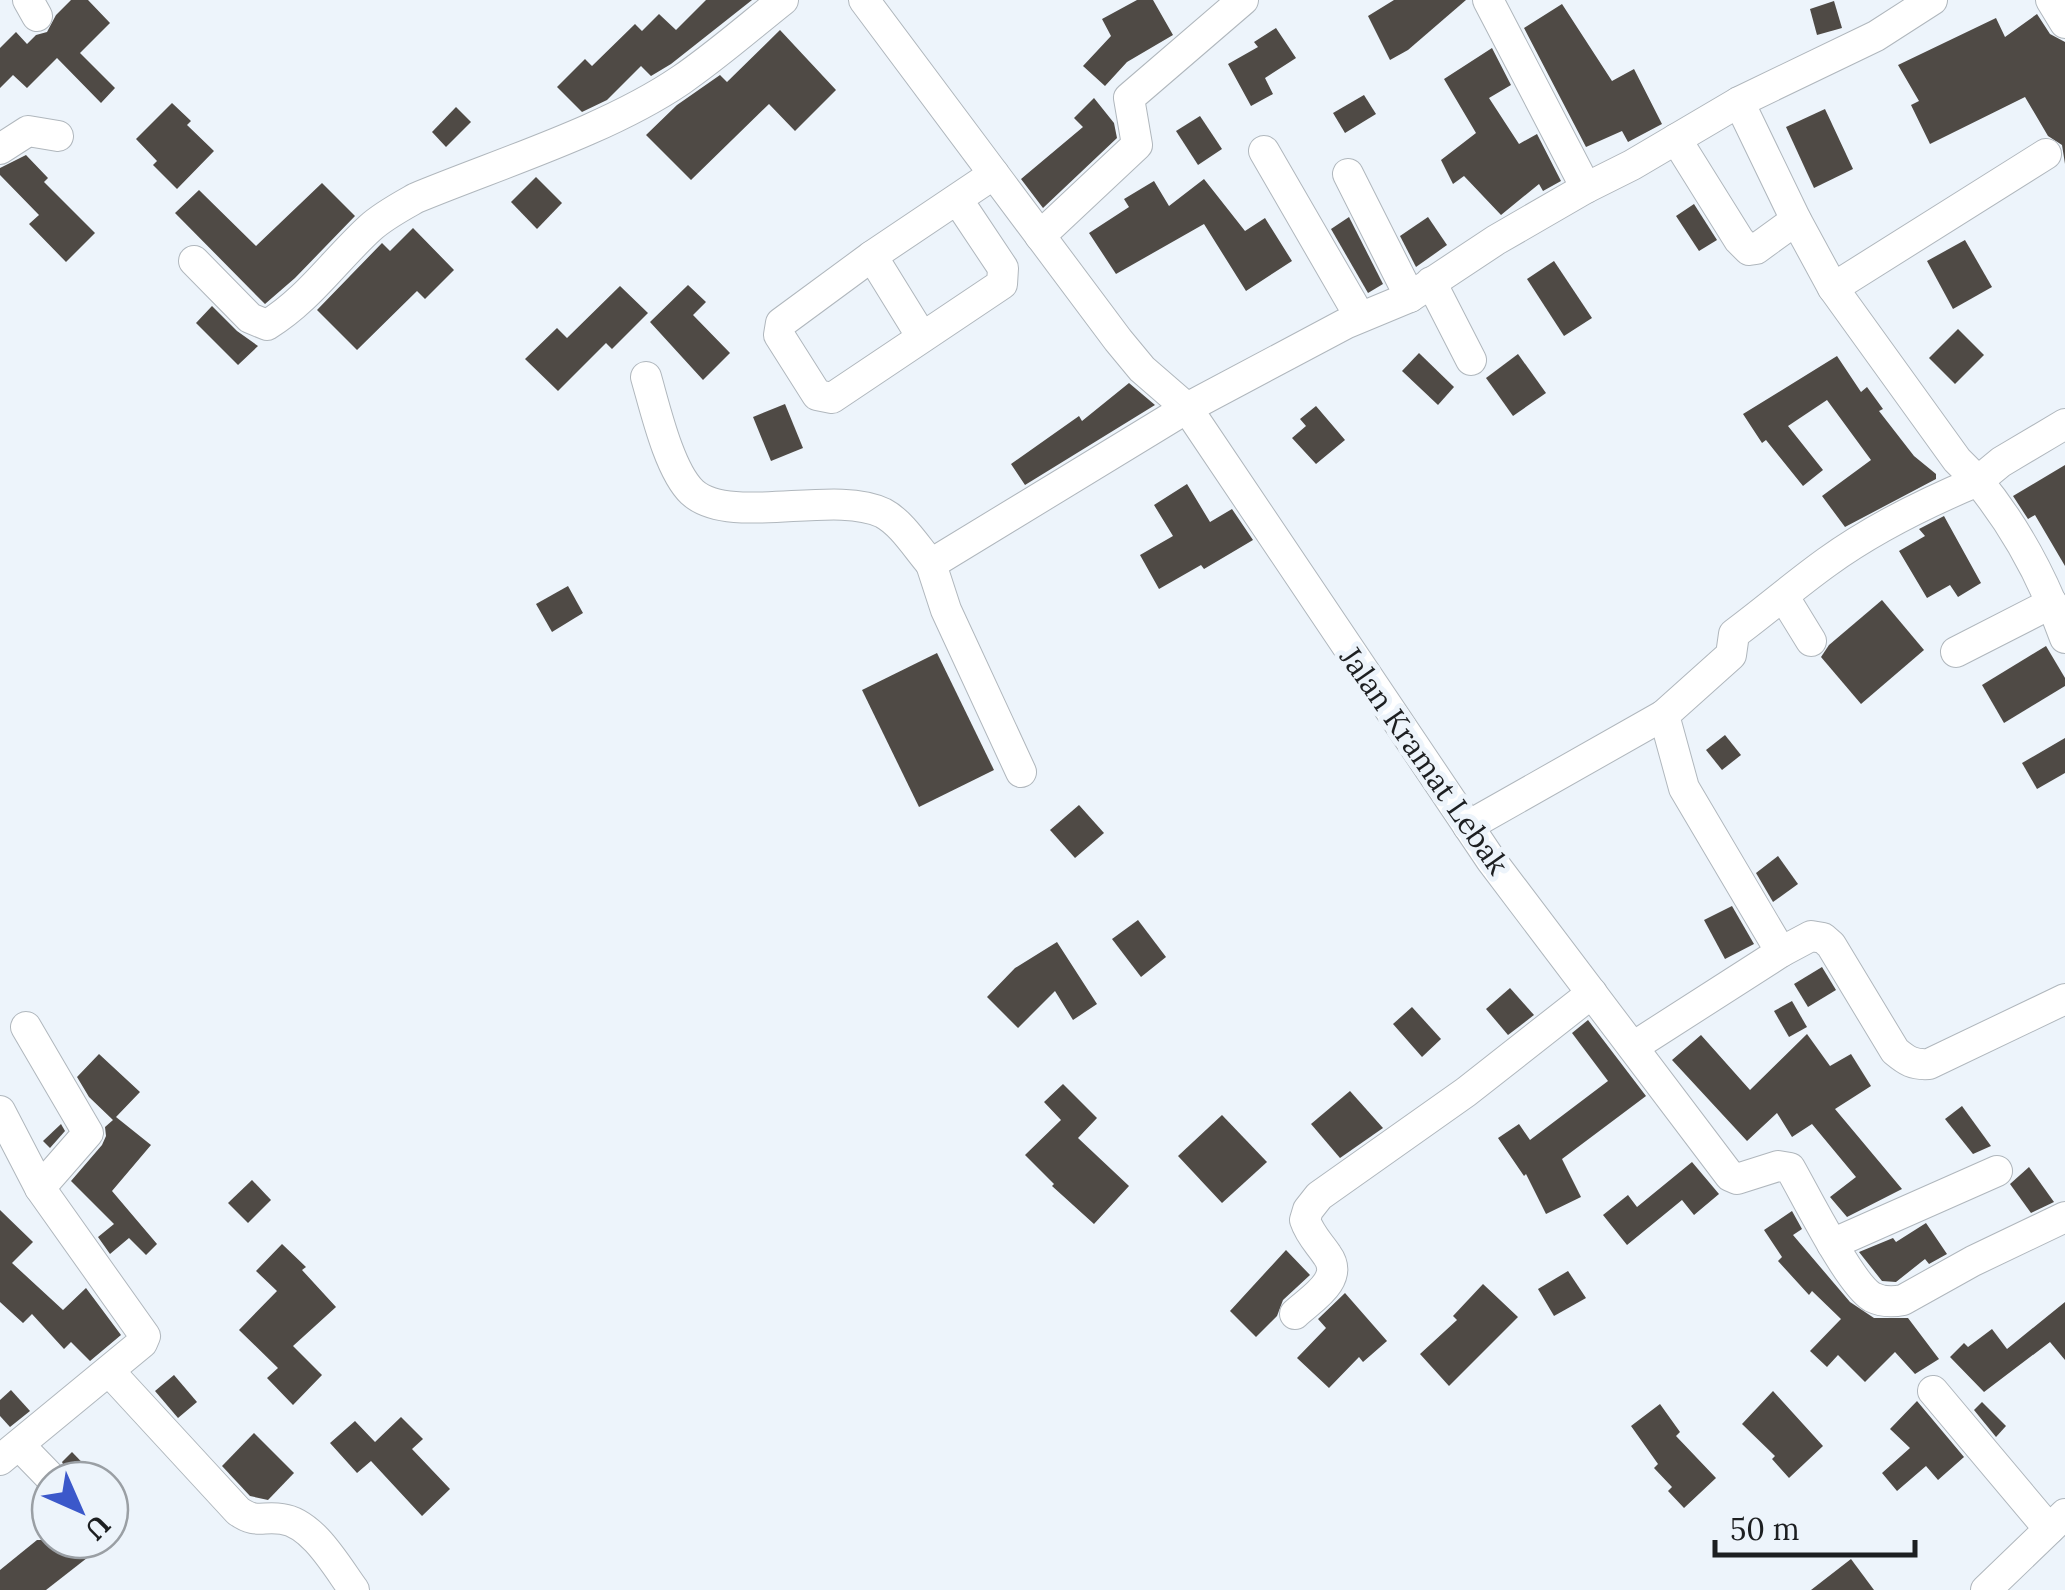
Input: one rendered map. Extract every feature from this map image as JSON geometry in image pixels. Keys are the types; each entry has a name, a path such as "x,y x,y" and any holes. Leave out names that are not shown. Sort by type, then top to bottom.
{"street":[{"path":"194,261 250,318 268,325 322,279 371,227 394,211 416,198 639,104 680,81 783,0"},
{"name":"Jalan Kramat Lebak","path":"864,0 1142,370 1186,408 1468,826 1733,1180 1778,1166 1790,1168 1832,1244 1864,1290 1872,1297 1893,1302 1904,1300 1973,1261 2065,1217"},
{"path":"1040,236 1137,145 1129,98 1244,0"},
{"path":"1488,0 1586,188"},
{"path":"931,564 1186,408 1420,290 1586,188 1739,102 1876,36 1932,0"},
{"path":"2051,0 2065,22"},
{"path":"1739,102 1833,288 1948,452 1978,481 2019,537 2065,638"},
{"path":"0,149 28,132 58,136"},
{"path":"1676,139 1748,250 1756,249 1796,220"},
{"path":"1264,151 1360,318"},
{"path":"1833,288 2046,154"},
{"path":"957,199 1003,268 1002,284 832,398 824,399 812,390 779,335 782,323 872,256 994,174"},
{"path":"1348,174 1420,290 1470,360"},
{"path":"872,256 922,337"},
{"path":"646,377 668,451 693,492 728,507 829,505 872,509 894,521 931,564 946,610 1021,772"},
{"path":"1468,826 1664,715 1731,655 1734,634 1826,562 1890,521 1978,481 2001,462 2065,424"},
{"path":"1784,597 1811,642"},
{"path":"1956,652 2052,604"},
{"path":"1664,715 1684,788 1781,952"},
{"path":"1632,1047 1811,936 1823,938 1831,945 1895,1051 1917,1065 1929,1064 2065,999"},
{"path":"1295,1314 1330,1283 1334,1273 1330,1258 1304,1220 1320,1196 1466,1092 1592,993"},
{"path":"26,1027 88,1133 40,1188"},
{"path":"0,1111 40,1188 145,1336 10,1453"},
{"path":"1832,1244 1998,1171"},
{"path":"109,1371 238,1511 250,1520 282,1519 305,1529 354,1590"},
{"path":"1933,1391 2057,1522 1986,1590"}],"building":[{"path":"71,0 88,0 110,23 80,53 115,88 101,103 57,58 27,88 13,75 0,88 0,48 16,32 27,44 36,35 47,32"},
{"path":"706,0 752,0 671,64 651,76 641,66 607,100 582,112 557,87 585,59 592,66 635,24 642,31 659,14 676,30"},
{"path":"1137,0 1153,0 1173,35 1127,62 1105,86 1083,66 1111,36 1102,19"},
{"path":"1394,0 1466,0 1408,50 1390,60 1368,16"},
{"path":"1834,1 1842,28 1817,35 1810,9"},
{"path":"1562,4 1612,81 1634,69 1662,124 1628,142 1622,131 1586,147 1524,28"},
{"path":"2037,14 2050,34 2065,42 2065,164 2062,145 2048,136 2025,97 1930,144 1911,105 1919,101 1898,65 1996,18 2005,37"},
{"path":"1276,28 1296,58 1265,78 1273,94 1251,106 1228,64 1258,47 1254,42"},
{"path":"780,30 836,90 795,131 769,104 691,180 646,135 677,105 720,75 727,82"},
{"path":"1492,48 1511,85 1489,98 1519,144 1537,134 1561,181 1543,191 1539,184 1501,215 1464,176 1453,184 1441,160 1476,133 1444,79"},
{"path":"1364,95 1376,114 1345,133 1333,113"},
{"path":"1094,98 1114,123 1117,138 1043,208 1021,179 1083,127 1074,118"},
{"path":"172,103 191,121 187,125 214,151 177,189 153,165 157,161 136,139"},
{"path":"456,107 471,122 446,147 432,132"},
{"path":"1825,109 1853,169 1814,188 1786,127"},
{"path":"1200,116 1222,149 1198,165 1176,131"},
{"path":"26,155 48,178 44,182 95,233 66,262 29,224 39,215 0,175 0,168"},
{"path":"536,177 562,203 537,229 511,202"},
{"path":"1204,179 1245,231 1265,218 1292,261 1246,291 1204,224 1116,274 1089,233 1129,207 1124,199 1154,181 1169,206"},
{"path":"322,183 355,216 265,304 175,213 199,190 256,246"},
{"path":"1694,204 1717,240 1699,251 1676,216"},
{"path":"1349,217 1383,284 1368,293 1331,229"},
{"path":"1428,217 1447,245 1416,267 1400,236"},
{"path":"413,228 454,270 425,299 417,291 357,350 317,310 382,243 390,251"},
{"path":"1965,240 1992,287 1953,309 1927,261"},
{"path":"1554,261 1592,318 1564,336 1527,279"},
{"path":"688,285 706,302 693,315 730,353 703,380 650,322"},
{"path":"620,286 648,313 612,349 606,343 558,391 525,359 557,328 567,338"},
{"path":"212,306 258,346 238,365 196,323"},
{"path":"1958,329 1984,355 1955,384 1929,358"},
{"path":"1419,353 1454,387 1438,405 1402,371"},
{"path":"1518,354 1546,393 1513,416 1486,378"},
{"path":"1837,356 1861,392 1867,387 1883,409 1879,411 1914,456 1936,474 1936,479 1845,527 1822,496 1871,460 1827,400 1788,426 1823,470 1803,486 1766,440 1762,443 1743,414"},
{"path":"1129,383 1155,405 1025,485 1011,464 1079,416 1082,421"},
{"path":"785,404 803,448 771,461 753,417"},
{"path":"1316,406 1345,440 1316,464 1292,438 1306,426 1300,419"},
{"path":"2065,465 2065,566 2035,515 2028,519 2013,496"},
{"path":"1187,484 1210,522 1232,509 1253,540 1204,569 1201,565 1159,589 1140,555 1173,536 1154,505"},
{"path":"1944,516 1981,583 1958,597 1950,585 1927,598 1899,551 1925,536 1919,529"},
{"path":"568,586 583,613 552,632 536,604"},
{"path":"1882,600 1924,650 1861,704 1821,657 1829,645"},
{"path":"2046,646 2065,678 2065,686 2004,723 1982,685"},
{"path":"937,653 994,770 919,807 862,690"},
{"path":"1725,735 1741,755 1722,770 1706,750"},
{"path":"2065,738 2065,773 2037,789 2022,763"},
{"path":"1079,805 1104,833 1075,858 1050,830"},
{"path":"1778,856 1798,884 1773,902 1756,873"},
{"path":"1732,906 1754,944 1725,959 1704,920"},
{"path":"1138,920 1166,957 1141,977 1112,939"},
{"path":"1057,942 1097,1004 1073,1020 1055,991 1018,1028 987,997 1015,968"},
{"path":"1822,967 1836,990 1808,1007 1794,984"},
{"path":"1510,988 1534,1015 1508,1035 1486,1009"},
{"path":"1792,1001 1807,1027 1789,1037 1774,1011"},
{"path":"1412,1007 1441,1039 1422,1057 1393,1024"},
{"path":"1588,1020 1646,1096 1562,1159 1581,1197 1546,1214 1526,1174 1498,1138 1519,1124 1530,1140 1608,1081 1572,1033"},
{"path":"1807,1034 1830,1066 1851,1054 1871,1086 1835,1109 1902,1189 1847,1217 1830,1197 1856,1177 1812,1124 1792,1137 1777,1113 1747,1141 1672,1060 1701,1035 1750,1090"},
{"path":"99,1054 140,1092 116,1117 151,1145 112,1191 157,1244 146,1255 129,1238 110,1254 98,1237 114,1224 71,1181 102,1145 105,1127 113,1120 89,1097 77,1077"},
{"path":"1063,1084 1097,1118 1078,1138 1129,1186 1094,1224 1025,1155 1061,1120 1044,1102"},
{"path":"1350,1091 1383,1128 1340,1158 1311,1124"},
{"path":"1962,1106 1991,1146 1973,1154 1945,1119"},
{"path":"1222,1115 1267,1162 1222,1203 1178,1156"},
{"path":"61,1124 65,1131 50,1148 43,1141"},
{"path":"1692,1162 1719,1194 1694,1215 1682,1200 1627,1245 1603,1215 1628,1195 1637,1207"},
{"path":"2029,1167 2054,1202 2031,1213 2010,1184"},
{"path":"252,1180 271,1200 248,1223 228,1203"},
{"path":"0,1210 33,1242 12,1263 63,1310 86,1288 121,1335 90,1361 71,1342 64,1349 32,1314 23,1323 0,1302"},
{"path":"1792,1211 1802,1229 1793,1235 1850,1302 1874,1318 1908,1318 1939,1359 1915,1374 1895,1352 1865,1382 1838,1355 1827,1367 1810,1351 1841,1319 1812,1291 1809,1295 1778,1261 1782,1257 1764,1230"},
{"path":"1926,1223 1947,1254 1929,1264 1925,1259 1896,1282 1882,1281 1859,1252 1893,1238 1896,1242"},
{"path":"282,1244 306,1267 302,1270 336,1307 293,1346 322,1375 293,1405 267,1378 278,1368 239,1330 277,1291 256,1271"},
{"path":"1286,1250 1310,1275 1283,1300 1277,1316 1256,1337 1230,1311"},
{"path":"1568,1271 1586,1298 1554,1316 1538,1289"},
{"path":"1483,1284 1518,1317 1449,1386 1420,1354 1457,1320 1453,1316"},
{"path":"1345,1293 1387,1341 1363,1362 1359,1357 1329,1388 1297,1358 1326,1328 1318,1319"},
{"path":"2065,1302 2065,1360 2050,1342 1984,1392 1950,1357 1964,1343 1968,1347 1992,1329 2007,1349"},
{"path":"174,1375 197,1402 178,1418 155,1391"},
{"path":"11,1390 30,1411 10,1427 0,1416 0,1400"},
{"path":"1773,1391 1823,1446 1789,1478 1772,1459 1775,1456 1742,1424"},
{"path":"1917,1401 1964,1457 1938,1480 1926,1466 1897,1491 1882,1473 1910,1448 1890,1429"},
{"path":"1982,1402 2006,1426 1996,1437 1974,1410"},
{"path":"1660,1404 1680,1432 1676,1436 1716,1478 1684,1508 1668,1491 1672,1487 1654,1468 1658,1464 1631,1426"},
{"path":"401,1417 423,1439 412,1449 450,1489 422,1516 371,1461 357,1473 330,1443 355,1421 375,1442"},
{"path":"254,1433 294,1473 268,1500 250,1496 222,1466"},
{"path":"72,1452 80,1460 64,1460"},
{"path":"30,1546 30,1560 84,1560 46,1590 0,1590 0,1570"},
{"path":"1851,1559 1874,1590 1811,1590"}]}
